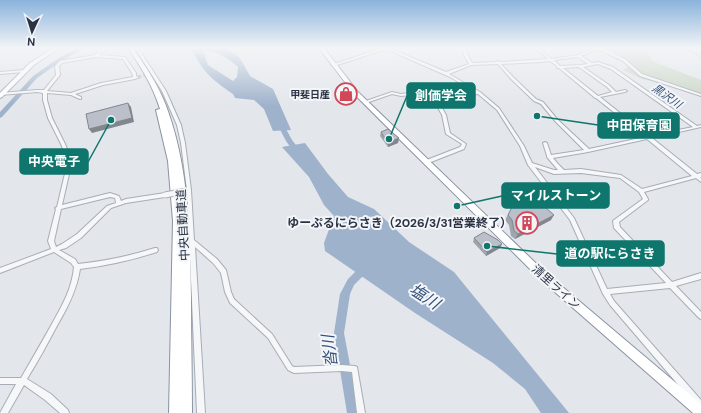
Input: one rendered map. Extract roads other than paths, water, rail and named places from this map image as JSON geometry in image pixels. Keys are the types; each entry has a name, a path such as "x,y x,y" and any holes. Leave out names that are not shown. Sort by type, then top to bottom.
{"highway":[{"name":"中央自動車道","path":"138,67 155,98 172,161 177,221 175,413"},
{"name":"中央自動車道","path":"143,67 160,97 170,124 178,160 184,219 186,267 186,413"},
{"name":"清里ライン","path":"335,67 353,90 543,276 701,412"}],"main road":[{"path":"1,94 29,67"}],"street":[{"path":"4,413 64,308 77,277 77,267 72,261 54,250 51,241 70,160 67,150 51,118 46,91 58,75 57,67"},
{"path":"71,94 102,84 136,77 131,67"},
{"path":"149,67 159,82 179,125 192,240 201,413"},
{"path":"430,67 479,93 498,109 522,146 530,164 572,219 605,292 614,307 701,405"},
{"path":"445,74 462,67"},
{"path":"503,67 535,100 542,103 556,120 588,151"},
{"path":"558,67 698,175 701,180"},
{"path":"582,67 608,86 615,93"},
{"path":"610,67 696,127"},
{"path":"632,67 641,75 701,95"},
{"path":"0,73 24,71"},
{"path":"1,94 46,91 71,94 80,98"},
{"path":"596,97 625,91"},
{"path":"365,102 392,93 397,96 431,92 456,94 479,93"},
{"path":"426,162 462,148 464,144 448,134 444,115 431,92"},
{"path":"549,157 588,151 701,126"},
{"path":"545,143 549,157 554,165 563,172"},
{"path":"530,164 554,172 588,171 621,177 641,191 646,199 628,214 616,220 617,228 701,316"},
{"path":"641,191 698,175"},
{"path":"0,271 64,246 79,236 109,207 148,197 187,190"},
{"path":"58,208 110,195 117,197 119,204"},
{"path":"192,240 216,261 224,272 228,292 232,301 270,336 290,368 294,370 342,368 355,369 361,413"},
{"path":"77,267 98,265 155,250"},
{"path":"605,292 670,285 701,276"},
{"path":"0,382 24,380 48,397 66,413"}],"water":[{"path":"203,67 212,67 233,81 237,77 238,67 245,67 250,76 273,89 291,130 273,131 264,109 254,100 235,98 233,94 219,84"},
{"path":"305,143 328,174 348,197 374,209 409,242 454,272 569,413 541,413 525,389 493,363 415,313 325,251 324,243 334,216 324,205 309,177 282,147"}],"waterway":[{"path":"0,116 35,77 49,67"},
{"name":"塩川","path":"278,120 289,141 298,153"},
{"name":"沓川","path":"353,413 339,333 345,294 351,282 365,268"}],"tunnel":[{"path":"138,77 150,74"}],"place":[{"name":"甲斐日産","path":"346,94"},
{"name":"中田保育園","path":"537,116"},
{"name":"中央電子","path":"111,120"},
{"name":"創価学会","path":"389,139"},
{"name":"マイルストーン","path":"457,206"},
{"name":"ゆーぷるにらさき（2026/3/31営業終了）","path":"527,223"},
{"name":"道の駅にらさき","path":"487,246"}],"water label":[{"name":"黒沢川","path":"667,96"}]}
